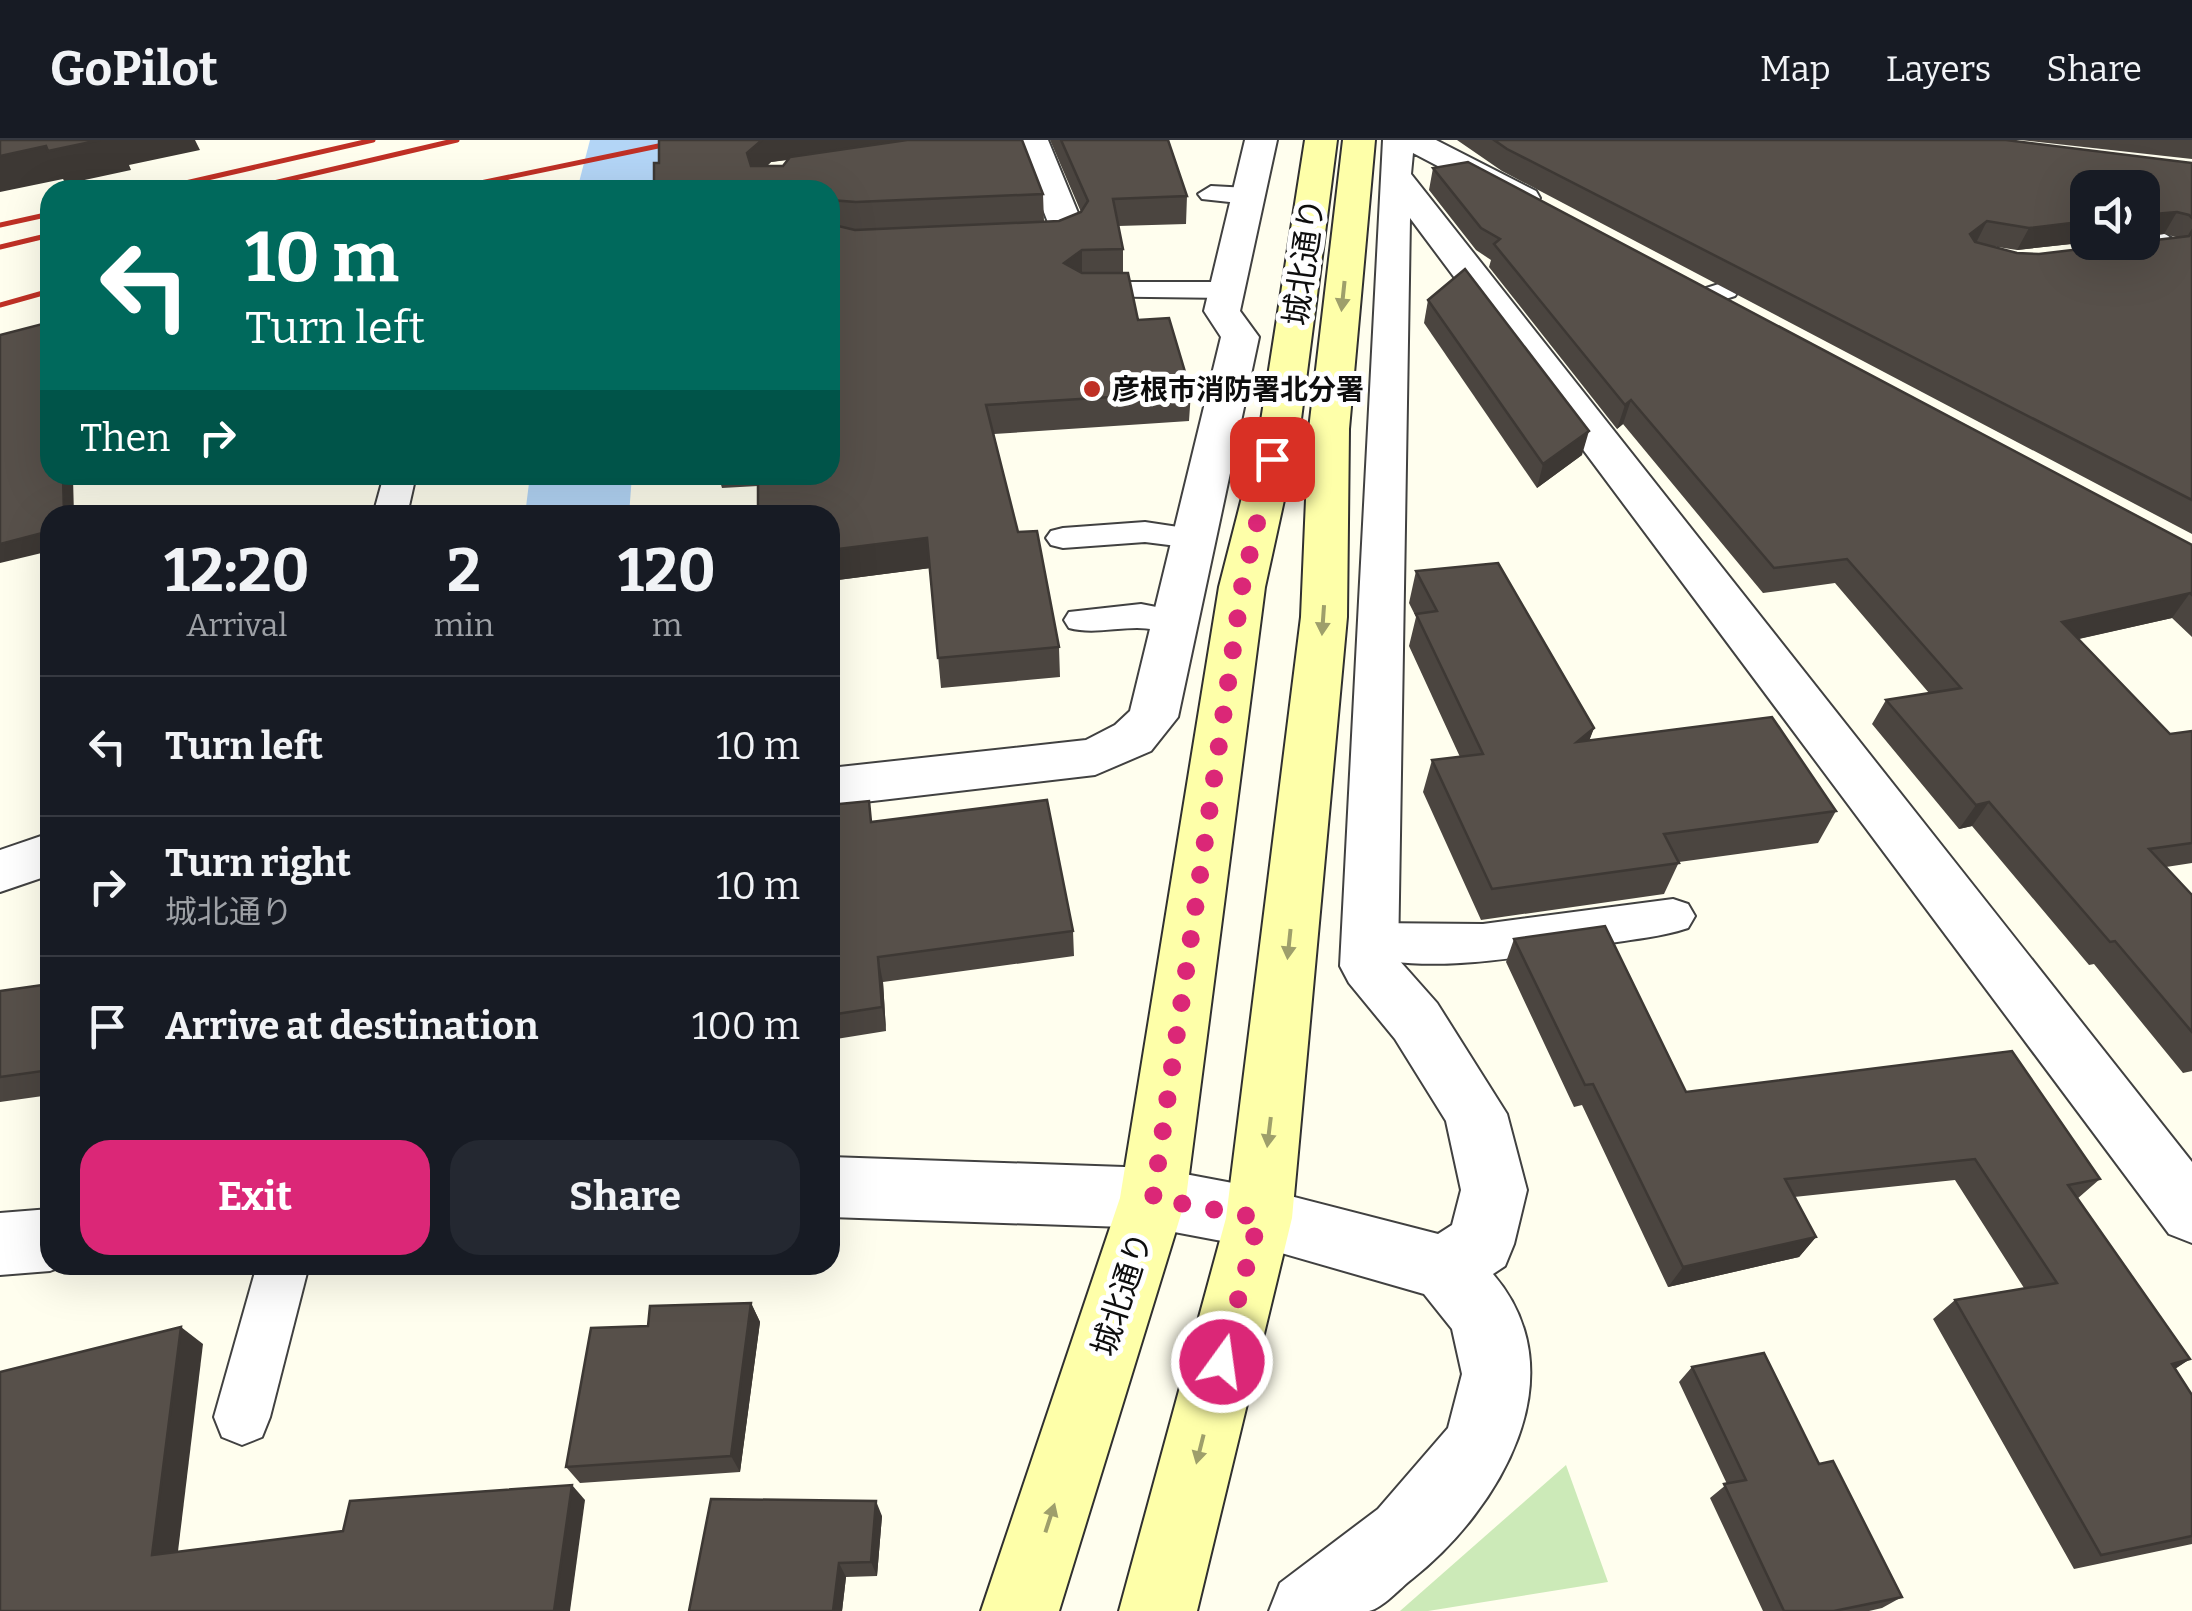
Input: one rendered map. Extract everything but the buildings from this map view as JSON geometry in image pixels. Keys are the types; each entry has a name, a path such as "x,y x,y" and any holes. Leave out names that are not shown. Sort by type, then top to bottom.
{"main road":[{"name":"城北通り","path":"1321,140 1372,165"},
{"name":"城北通り","path":"1020,1611 1153,1198 1242,587 1280,427 1372,165"},
{"name":"城北通り","path":"1158,1611 1259,1218 1324,617 1330,429 1372,165"}],"street":[{"path":"979,239 1058,235 1068,230 1032,140"},
{"path":"840,778 1095,758 1133,738 1153,717 1193,538 1194,482 1240,338 1208,289 1230,195 1261,140"},
{"path":"1372,165 1556,215"},
{"path":"1372,165 1551,384 2010,990 2192,1212"},
{"path":"1372,165 1398,389 1386,763 1369,966 1416,1021 1476,1114 1494,1190 1481,1244 1445,1268"},
{"path":"2160,253 2192,269"},
{"path":"1676,278 1726,300"},
{"path":"0,871 40,857"},
{"path":"840,1187 1153,1198 1259,1218 1445,1268 1483,1314 1498,1374 1479,1448 1405,1536 1308,1611"},
{"path":"0,1244 40,1241"}],"lane":[{"path":"1082,290 1208,289"},
{"path":"1170,318 1208,289"},
{"path":"1063,538 1144,532 1193,538"},
{"path":"1082,620 1142,616 1174,620"},
{"path":"1369,942 1401,945 1493,940 1673,916"},
{"path":"242,1418 279,1275"}],"green space":[{"path":"1566,1465 1608,1582 1428,1611 1400,1611"}],"waterway":[{"path":"618,180 627,140"},
{"path":"578,505 580,485"}],"railway":[{"path":"199,180 373,140"},
{"path":"287,180 457,140"},
{"path":"495,180 687,140"},
{"path":"0,225 40,216"},
{"path":"0,247 40,237"},
{"path":"0,305 40,294"}],"place":[{"name":"彦根市消防署北分署","path":"1092,389"}],"route":[{"path":"1222,1362 1259,1218 1153,1198 1242,587 1272,459"}]}
